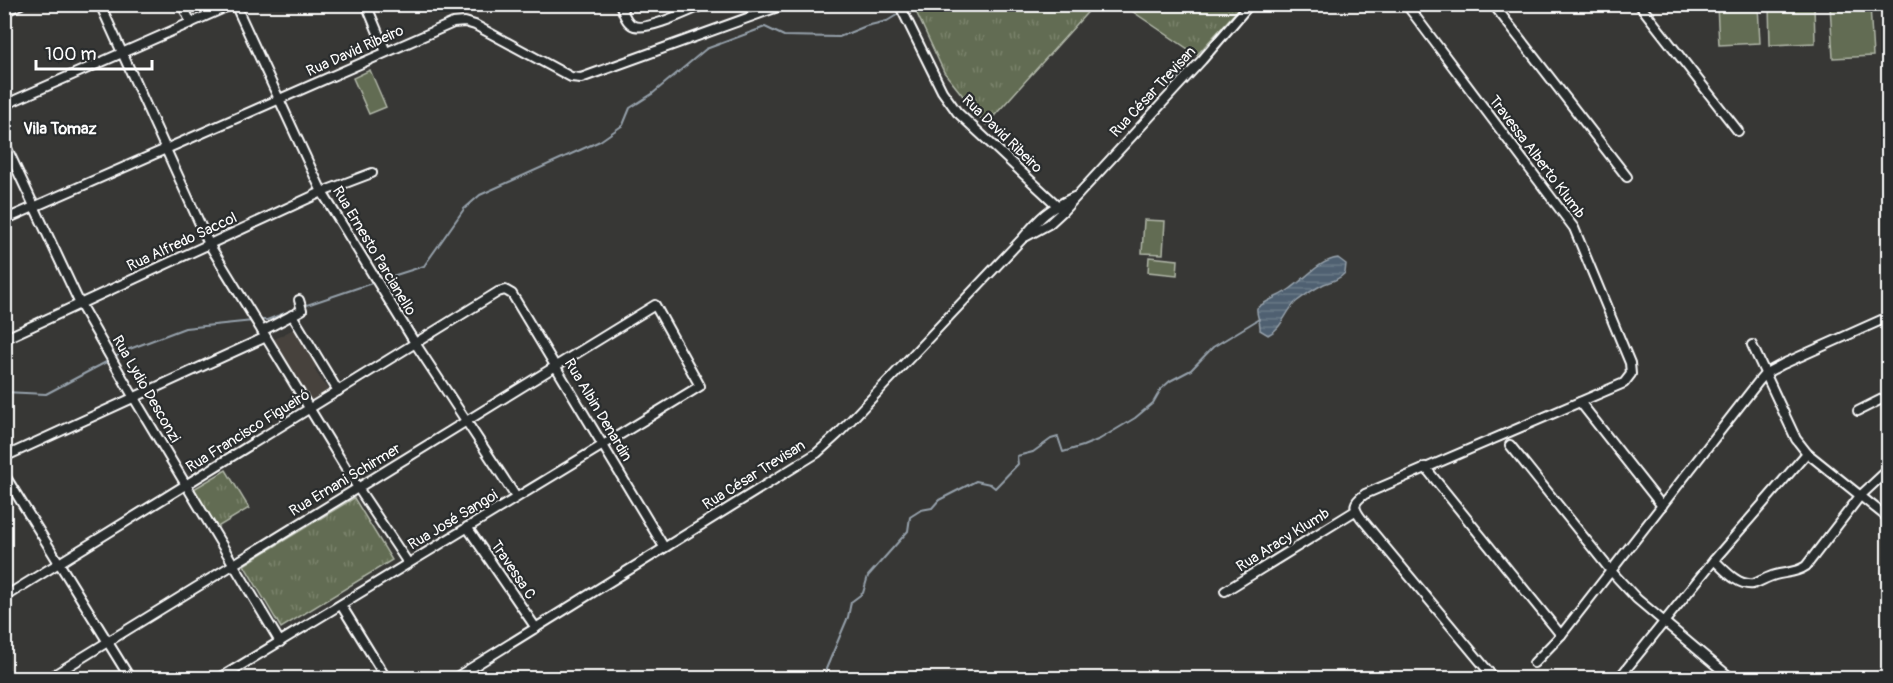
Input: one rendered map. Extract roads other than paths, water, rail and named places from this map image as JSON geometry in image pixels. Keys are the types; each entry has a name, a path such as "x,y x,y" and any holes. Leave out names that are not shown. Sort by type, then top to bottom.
{"street":[{"path":"4,12 21,4"},
{"path":"100,4 209,244 358,488 408,563"},
{"path":"182,4 191,23"},
{"path":"4,105 234,4"},
{"name":"Rua Ernesto Parcianello","path":"234,4 322,192 415,343 516,498"},
{"path":"366,4 386,52"},
{"path":"620,4 627,22 634,27 644,28 705,4"},
{"name":"Rua David Ribeiro","path":"4,220 453,22 475,25 571,76 581,78 786,4"},
{"name":"Rua David Ribeiro","path":"899,4 942,91 957,112 1060,208"},
{"name":"Rua César Trevisan","path":"455,678 817,453 832,440 1042,215 1060,208 1074,198 1202,60 1250,4"},
{"name":"Travessa Alberto Klumb","path":"1406,4 1574,228 1630,363 1631,374"},
{"path":"1493,4 1627,177"},
{"path":"1639,4 1738,131"},
{"name":"Rua Lydio Desconzi","path":"4,142 80,304 280,642"},
{"name":"Rua Alfredo Saccol","path":"4,339 322,192 372,173"},
{"name":"Rua Francisco Figueiró","path":"4,597 498,292 505,290"},
{"name":"Rua Albin Denardin","path":"505,290 512,294 664,547"},
{"path":"4,457 134,398 264,334 302,310 298,300"},
{"name":"Rua Ernani Schirmer","path":"49,678 655,305 700,386"},
{"path":"292,315 338,391"},
{"path":"1534,663 1561,635 1766,374 1783,364 1888,317"},
{"path":"1752,345 1796,439 1807,453 1888,518"},
{"name":"Rua Aracy Klumb","path":"1225,591 1355,511 1358,499 1365,494 1624,383 1631,374"},
{"name":"Rua José Sangoi","path":"220,678 700,386"},
{"path":"1858,411 1888,396"},
{"path":"1580,402 1662,506"},
{"path":"1510,445 1611,571 1637,599 1731,678"},
{"path":"1619,678 1714,560 1807,453"},
{"path":"1425,467 1561,635"},
{"path":"1714,560 1738,581 1747,584 1799,570 1806,566 1860,496 1888,470"},
{"path":"4,474 130,678"},
{"path":"1355,511 1494,678"},
{"name":"Travessa C","path":"467,527 536,628"},
{"path":"341,605 386,678"},
{"path":"1713,678 1720,670"}],"water":[{"path":"1338,258 1346,264 1345,273 1296,302 1273,332 1268,335 1260,330 1257,308 1290,289 1325,262"}],"waterway":[{"path":"380,280 424,266 464,209 480,195 600,141 623,125 630,108 652,94 706,49 765,27 784,36 839,37 866,26 887,21 915,4"},
{"path":"304,306 375,282"},
{"path":"258,320 267,320 298,308"},
{"path":"826,678 826,669 848,617 851,602 863,593 868,576 908,531 910,517 921,510 932,508 939,500 976,481 990,484 995,488 1018,464 1017,456 1033,452 1051,439 1058,437 1063,452 1100,439 1135,418 1153,403 1161,389 1170,381 1191,370 1213,347 1259,319"},
{"path":"115,357 127,350 185,328 253,321"},
{"path":"4,392 46,394 110,360"}],"district":[{"name":"Vila Tomaz","path":"60,129"}]}
